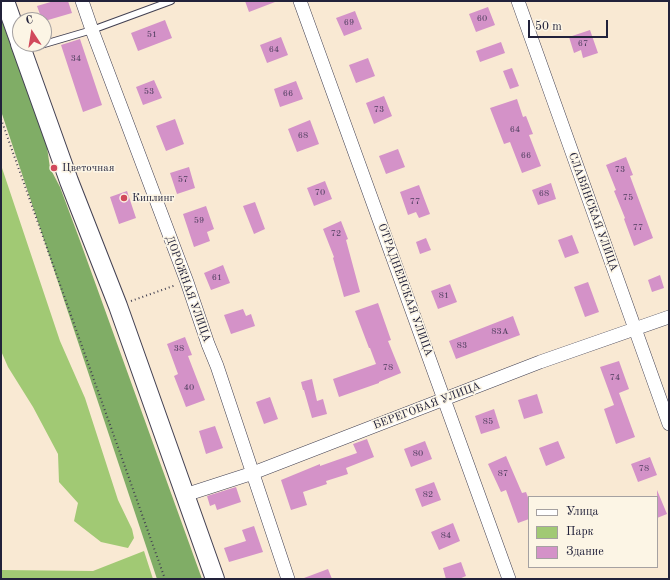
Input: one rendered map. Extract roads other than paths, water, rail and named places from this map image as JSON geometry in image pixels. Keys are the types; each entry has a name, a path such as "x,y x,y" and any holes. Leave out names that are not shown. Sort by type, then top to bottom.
{"street":[{"path":"5,1 12,21"},
{"name":"ДОРОЖНАЯ УЛИЦА","path":"82,1 187,282 208,344 218,366 288,579"},
{"name":"ОТРАДНЕНСКАЯ УЛИЦА","path":"300,1 509,579"},
{"name":"СЛАВЯНСКАЯ УЛИЦА","path":"518,1 669,424"},
{"path":"23,52 69,181 118,306 215,579"},
{"name":"БЕРЕГОВАЯ УЛИЦА","path":"185,495 253,473 540,362 669,317"}],"lane":[{"path":"52,39 92,30 171,1"}],"place":[{"name":"Цветочная","path":"54,168"},
{"name":"Киплинг","path":"124,198"}]}
